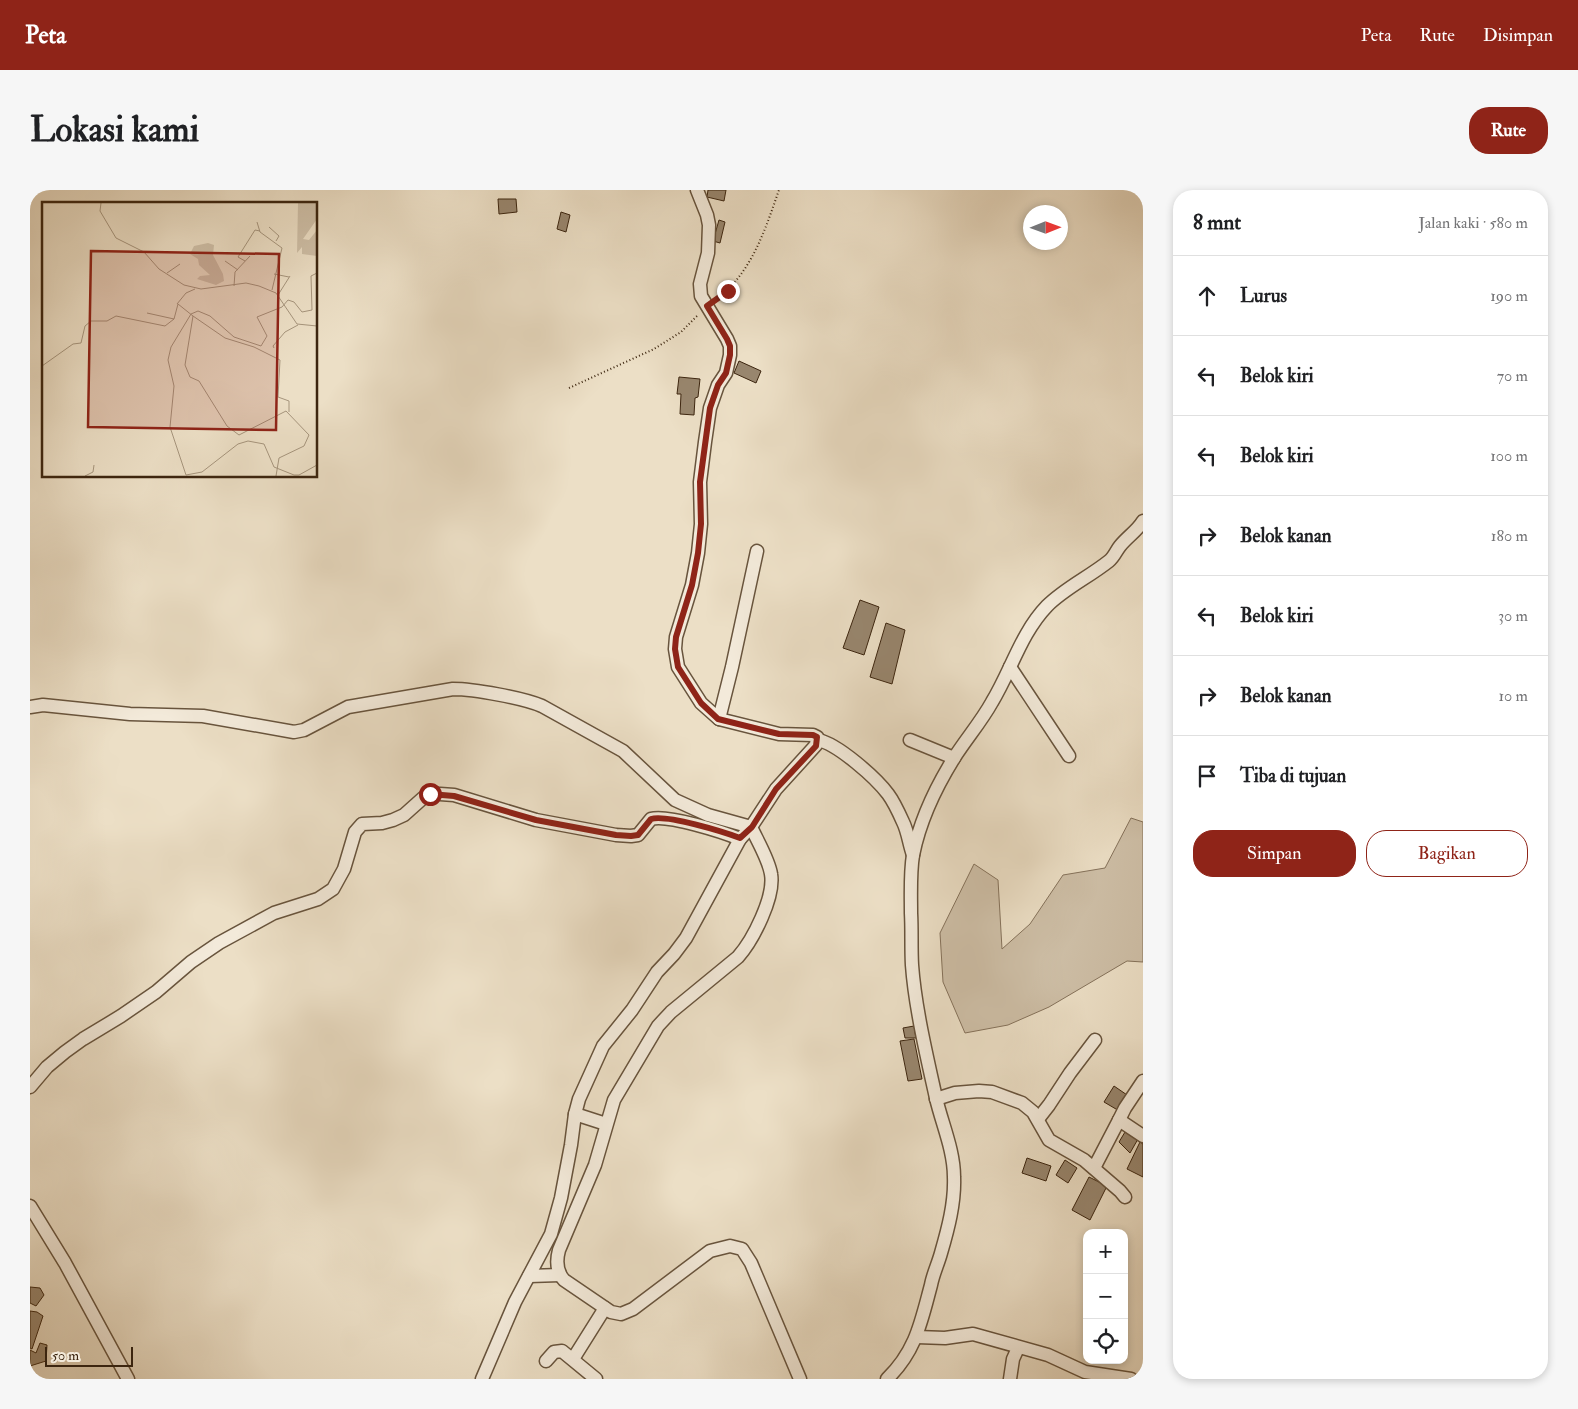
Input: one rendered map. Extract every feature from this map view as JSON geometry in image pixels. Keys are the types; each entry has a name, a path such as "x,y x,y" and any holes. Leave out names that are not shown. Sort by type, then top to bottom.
{"street":[{"path":"697,190 709,225 708,253 700,284 701,296 727,339 730,346 730,355 726,373 718,385 710,408 700,482 701,524 698,553 692,585 676,637 675,649 678,667 701,703 718,719 779,734 813,735 818,740 834,746 856,762 888,794 904,823 913,855"},
{"path":"887,1379 900,1367 917,1337 943,1246 952,1208 954,1188 953,1160 936,1098 912,967 911,887 913,855 929,803 954,758 992,703 1022,643 1037,619 1047,606 1074,584 1111,560 1121,544 1133,534 1143,521"},
{"path":"718,719 732,667 757,551"},
{"path":"1010,667 1069,756"},
{"path":"30,707 43,705 130,714 203,716 294,732 304,730 348,707 453,690 466,690 542,706 623,751 675,800 708,815 752,827"},
{"path":"482,1379 515,1302 551,1234 559,1207 579,1099 604,1046 632,1010 657,972 686,938 740,838 752,827 776,789 811,752 818,740"},
{"path":"910,740 954,758"},
{"path":"30,1087 47,1066 65,1052 156,992 191,962 219,943 274,913 318,899 333,889 342,874 350,843 358,827 362,824 382,823 404,815 430,794 454,796 536,820 616,835 638,835 651,819 660,818 740,838"},
{"path":"752,827 772,875 762,916 744,949 738,956 663,1020 614,1100 595,1165 559,1250 557,1262 560,1275 564,1280 616,1314 627,1312 710,1251 722,1247 736,1246 746,1253 751,1263 800,1379"},
{"path":"1038,1119 1095,1040"},
{"path":"1094,1168 1119,1120 1143,1081"},
{"path":"936,1098 955,1093 978,1091 992,1092 1022,1103 1033,1112 1049,1140 1056,1146 1071,1151 1094,1168 1120,1191 1125,1198"},
{"path":"575,1114 606,1124"},
{"path":"1119,1120 1143,1136"},
{"path":"30,1206 65,1264 128,1379"},
{"path":"529,1276 560,1275"},
{"path":"573,1360 605,1308"},
{"path":"917,1337 945,1338 973,1334 1048,1355 1085,1372 1131,1379"},
{"path":"1010,1379 1013,1359 1018,1348"},
{"path":"546,1361 557,1350 562,1351 596,1379"}],"path":[{"path":"570,388 654,349 681,332 707,306 728,291 760,245 779,190"}],"shaded area":[{"path":"1131,818 1143,822 1143,962 1127,961 1049,1007 1008,1025 965,1033 943,982 940,933 974,864 998,880 1002,949 1030,924 1063,875 1105,868"}],"building":[{"path":"708,190 726,190 724,201 707,197"},
{"path":"498,199 516,199 517,212 499,214"},
{"path":"561,212 570,215 566,232 557,229"},
{"path":"719,220 725,222 720,243 713,241"},
{"path":"739,361 761,371 756,383 734,373"},
{"path":"679,377 700,379 698,397 695,398 694,415 680,414 681,394 677,394"},
{"path":"860,600 879,607 864,655 843,648"},
{"path":"886,623 905,630 892,684 870,677"},
{"path":"914,1026 916,1038 905,1038 903,1028"},
{"path":"914,1039 922,1079 908,1081 900,1041"},
{"path":"1114,1086 1130,1097 1121,1112 1104,1102"},
{"path":"1125,1132 1138,1139 1130,1153 1119,1142"},
{"path":"1140,1142 1143,1144 1143,1177 1127,1169"},
{"path":"1027,1158 1051,1166 1046,1181 1022,1173"},
{"path":"1065,1160 1077,1168 1068,1183 1056,1175"},
{"path":"1089,1177 1107,1186 1090,1220 1072,1210"},
{"path":"30,1287 40,1288 44,1295 36,1306 30,1303"},
{"path":"30,1311 37,1312 43,1316 32,1349 30,1348"},
{"path":"40,1343 47,1345 46,1361 30,1366 30,1350 36,1353"}],"route":[{"path":"430,794 454,796 536,820 616,835 638,835 651,819 660,818 740,838 752,827 758,814 776,789 816,746 818,740 813,735 779,734 718,719 701,703 678,667 675,649 676,637 692,585 698,553 701,524 700,482 710,408 718,385 726,373 730,355 730,346 723,330 707,306 728,291"}]}
